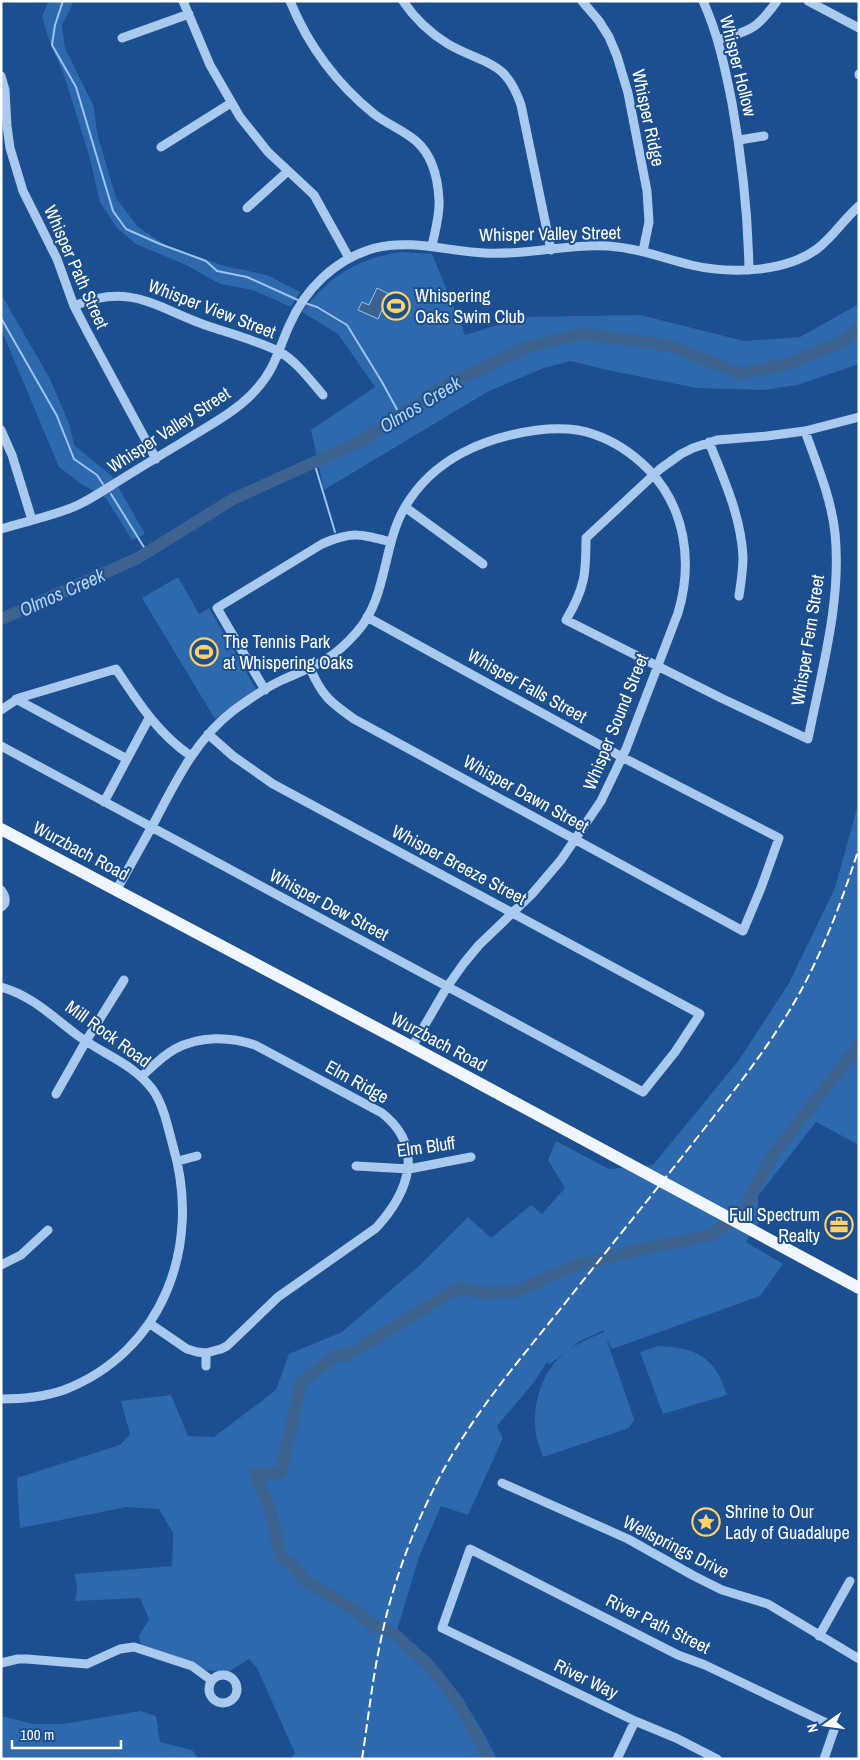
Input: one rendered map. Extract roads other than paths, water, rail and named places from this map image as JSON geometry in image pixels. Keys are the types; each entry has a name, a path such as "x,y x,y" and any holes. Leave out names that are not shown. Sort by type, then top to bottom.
{"main road":[{"name":"Wurzbach Road","path":"1,829 117,889 859,1288"}],"street":[{"path":"183,1 210,65 231,103 256,137 314,195 350,258"},
{"path":"290,1 308,37 335,76 376,115 408,135 426,152 432,165 440,201 432,246"},
{"path":"404,1 416,19 438,37 461,50 490,62 507,77 516,89 551,250"},
{"name":"Whisper Ridge","path":"582,1 599,21 609,38 617,56 628,93 646,190 649,222 644,251"},
{"name":"Whisper Hollow","path":"703,1 718,40 739,140 746,197 749,270"},
{"path":"718,40 747,31 756,26 764,19 776,1"},
{"path":"808,1 859,28"},
{"path":"122,38 188,14"},
{"name":"Whisper Path Street","path":"1,76 5,90 10,148 23,191 57,259 74,306 156,459"},
{"path":"161,147 231,103"},
{"name":"Whisper Hollow","path":"739,140 764,136"},
{"path":"247,208 288,171"},
{"name":"Whisper Valley Street","path":"1,528 81,504 234,410 265,380 274,366 296,311 306,294 332,270 350,258 372,249 414,244 490,254 518,254 575,246 606,246 644,251 691,265 749,270 790,262 809,254 823,244 859,206"},
{"name":"Whisper View Street","path":"74,306 103,296 141,298 154,302 201,323 279,352 294,363 323,395"},
{"path":"656,666 566,620 578,599 583,582 586,566 586,538 653,475 669,461 681,454 709,442 805,431 859,417"},
{"name":"Whisper Sound Street","path":"117,889 191,756 208,734 233,710 279,681 310,668 331,656 359,629 378,593 394,531 405,507 427,479 449,460 462,452 489,440 523,432 562,429 593,434 621,448 635,457 653,475 666,493 676,512 684,540 687,569 683,598 678,613 622,757 601,801 561,860 513,913 479,946 447,987 412,1047"},
{"path":"1,430 12,455 32,520"},
{"name":"Whisper Fern Street","path":"656,666 808,739 832,616 837,560 830,504 824,481 805,431"},
{"path":"709,442 738,519 743,560 740,596"},
{"path":"405,507 483,564"},
{"path":"265,690 217,608 335,538 354,534 391,542"},
{"name":"Whisper Falls Street","path":"367,617 622,757 780,838 742,931"},
{"name":"Whisper Dawn Street","path":"310,668 316,682 328,700 354,719 742,931"},
{"path":"1,710 16,699 116,670 149,718 167,738 191,756"},
{"path":"16,699 127,759"},
{"path":"104,802 149,718"},
{"name":"Whisper Breeze Street","path":"208,734 240,761 273,784 700,1014 675,1052 642,1092"},
{"name":"Whisper Dew Street","path":"1,746 642,1092"},
{"path":"1,890 5,896 5,902 1,907"},
{"path":"56,1094 124,980"},
{"name":"Mill Rock Road","path":"1,986 35,1002 86,1041 125,1064 141,1076 153,1090 162,1108 178,1161 183,1202 180,1247 168,1290 149,1323 126,1352 97,1374 63,1390 32,1398 1,1399"},
{"name":"Elm Ridge","path":"141,1076 161,1059 182,1046 218,1038 246,1042 255,1045 382,1113 392,1120 399,1130 405,1140 408,1152 409,1169 400,1193 388,1214 376,1228 278,1297 227,1346 206,1353"},
{"path":"178,1161 197,1156"},
{"name":"Elm Bluff","path":"356,1166 409,1169 471,1157"},
{"path":"1,1265 21,1255 48,1230"},
{"path":"149,1323 187,1349 206,1353 206,1366"},
{"name":"Wellsprings Drive","path":"502,1483 628,1539 722,1590 768,1604 859,1659"},
{"name":"River Path Street","path":"442,1628 470,1549 678,1654 834,1727 824,1759"},
{"path":"819,1636 850,1581"},
{"name":"River Way","path":"442,1628 717,1759"},
{"path":"1,1663 27,1659 88,1664 120,1648 134,1647 192,1666 211,1680"},
{"path":"617,1759 635,1721"}],"waterway":[{"path":"63,1 55,25 52,45 76,87 113,211 126,229 206,261 217,271 247,277 300,301"},
{"path":"305,303 317,307 347,325 400,415"},
{"path":"1,318 57,416 74,459 97,475 103,484"},
{"name":"Olmos Creek","path":"1,619 138,558 233,499 359,442 444,386 530,346 582,334 667,345 741,374 787,364 840,343 859,328"},
{"path":"314,462 335,532"},
{"path":"111,494 147,552"},
{"path":"489,1759 458,1702 428,1664 393,1633 375,1627 353,1609 304,1580 296,1568 282,1558 270,1509 255,1474 281,1473 301,1383 335,1356 346,1356 458,1288 485,1293 514,1292 574,1266 638,1250 707,1236 745,1213 753,1191 773,1155 859,1045"}],"railway":[{"path":"362,1759 377,1658 390,1602 418,1522 449,1460 494,1392 719,1110 777,1031 802,989 820,952 859,848"}],"place":[{"name":"Whispering Oaks Swim Club","path":"396,306"},
{"name":"The Tennis Park at Whispering Oaks","path":"204,652"},
{"name":"Full Spectrum Realty","path":"839,1225"},
{"name":"Shrine to Our Lady of Guadalupe","path":"706,1522"}]}
